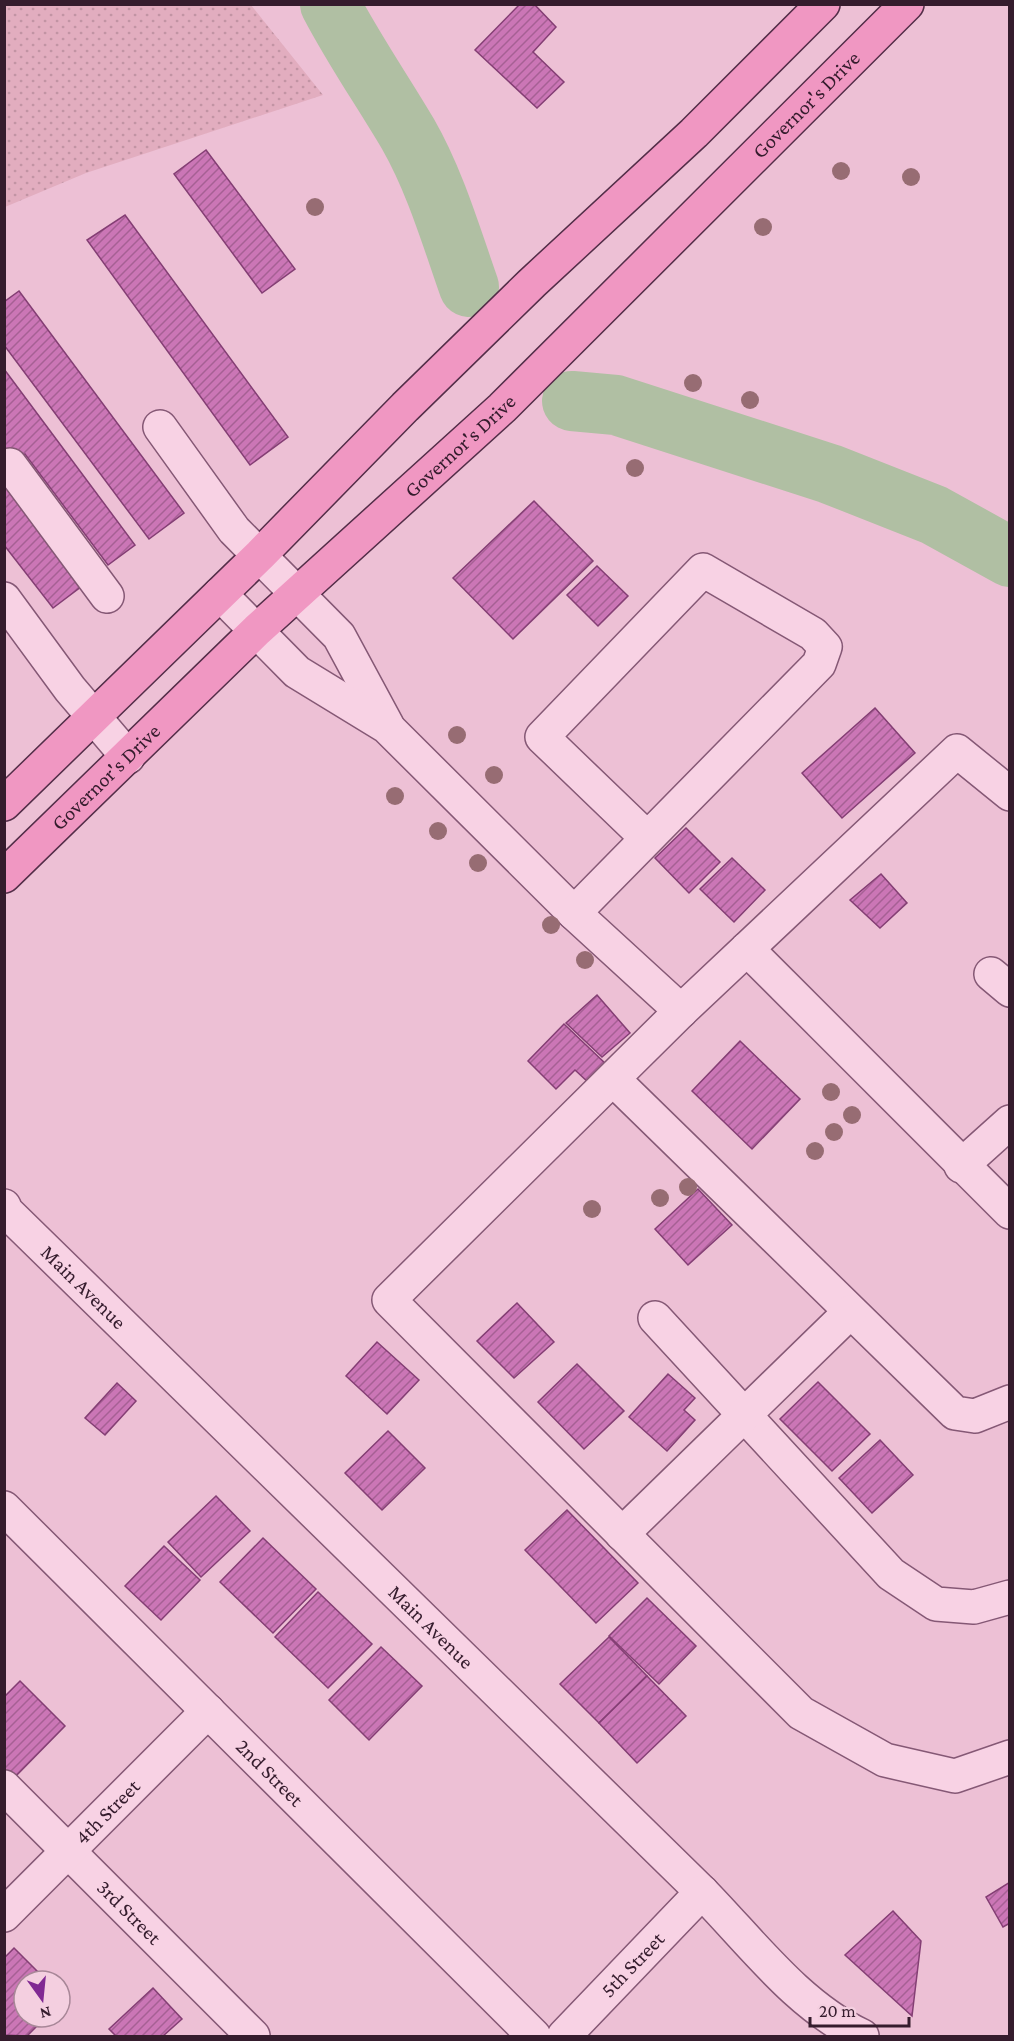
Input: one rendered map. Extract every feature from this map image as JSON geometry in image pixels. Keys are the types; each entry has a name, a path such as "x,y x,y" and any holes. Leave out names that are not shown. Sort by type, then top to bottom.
{"main road":[{"path":"4,804 260,555 454,359 532,283 694,134 823,4"},
{"name":"Governor's Drive","path":"4,876 257,630 502,408 907,4"}],"street":[{"path":"160,427 234,530 339,636 387,727"},
{"path":"10,465 107,596"},
{"path":"574,913 819,664 825,647 813,634 703,570 542,737 647,838"},
{"path":"220,594 297,672 387,727 574,913 681,1011"},
{"path":"4,599 70,689 128,757"},
{"path":"1010,794 957,751 681,1011 614,1080 389,1300 801,1713 885,1760 955,1776 1010,1757"},
{"path":"747,949 1010,1212"},
{"path":"614,1080 955,1413 975,1416 1010,1402"},
{"path":"962,1166 1010,1122"},
{"name":"Main Avenue","path":"5,1210 702,1892 798,1992 847,2034"},
{"path":"622,1534 850,1312"},
{"path":"655,1318 891,1574 936,1604 974,1607 1010,1597"},
{"name":"2nd Street","path":"4,1508 534,2037"},
{"name":"4th Street","path":"4,1914 208,1711"},
{"name":"3rd Street","path":"4,1787 253,2037"},
{"name":"5th Street","path":"564,2037 702,1892"}],"shaded area":[{"path":"5,4 251,5 323,95 86,173 5,207"}],"building":[{"path":"520,4 534,4 556,27 533,52 564,82 537,108 475,50"},
{"path":"206,150 295,269 262,293 174,174"},
{"path":"125,215 288,437 250,465 87,240"},
{"path":"19,291 184,513 149,539 4,345 4,302"},
{"path":"4,369 135,545 108,565 25,454 4,469"},
{"path":"4,481 82,586 53,608 4,545"},
{"path":"534,501 593,561 513,639 453,578"},
{"path":"597,566 628,596 598,626 567,595"},
{"path":"875,708 915,753 842,818 802,773"},
{"path":"686,828 720,862 689,893 655,858"},
{"path":"732,858 765,890 734,922 700,889"},
{"path":"881,874 907,903 880,928 850,900"},
{"path":"597,995 630,1033 602,1057 566,1023"},
{"path":"564,1024 608,1066 590,1084 575,1070 556,1089 528,1061"},
{"path":"740,1041 800,1099 752,1149 692,1091"},
{"path":"698,1189 732,1225 688,1265 655,1229"},
{"path":"517,1303 554,1342 514,1378 477,1341"},
{"path":"377,1342 419,1380 387,1414 346,1376"},
{"path":"577,1364 624,1411 584,1449 538,1402"},
{"path":"668,1374 695,1398 684,1410 695,1420 667,1451 629,1417"},
{"path":"818,1382 870,1434 832,1471 780,1419"},
{"path":"117,1383 136,1401 105,1435 85,1418"},
{"path":"388,1431 425,1468 382,1510 345,1473"},
{"path":"880,1440 913,1475 872,1513 839,1478"},
{"path":"216,1496 250,1531 201,1577 168,1542"},
{"path":"567,1510 638,1583 596,1623 525,1550"},
{"path":"263,1538 316,1589 273,1633 220,1582"},
{"path":"164,1546 200,1580 161,1620 125,1586"},
{"path":"318,1592 372,1644 328,1688 275,1637"},
{"path":"647,1598 696,1646 659,1684 609,1636"},
{"path":"609,1637 647,1676 599,1723 560,1684"},
{"path":"381,1647 422,1686 369,1740 329,1700"},
{"path":"647,1676 686,1716 637,1763 599,1723"},
{"path":"20,1681 65,1726 12,1780 4,1772 4,1697"},
{"path":"1010,1882 1010,1923 1003,1927 986,1897"},
{"path":"893,1911 921,1941 912,2016 845,1955"},
{"path":"14,1948 35,1969 12,1969 12,2029 34,2029 27,2036 4,2035 4,1958"},
{"path":"153,1988 182,2019 163,2036 116,2036 109,2029"}],"waterway":[{"path":"330,4 418,152 442,209 469,287"},
{"path":"572,401 616,405 830,474 934,515 1010,557"}]}
